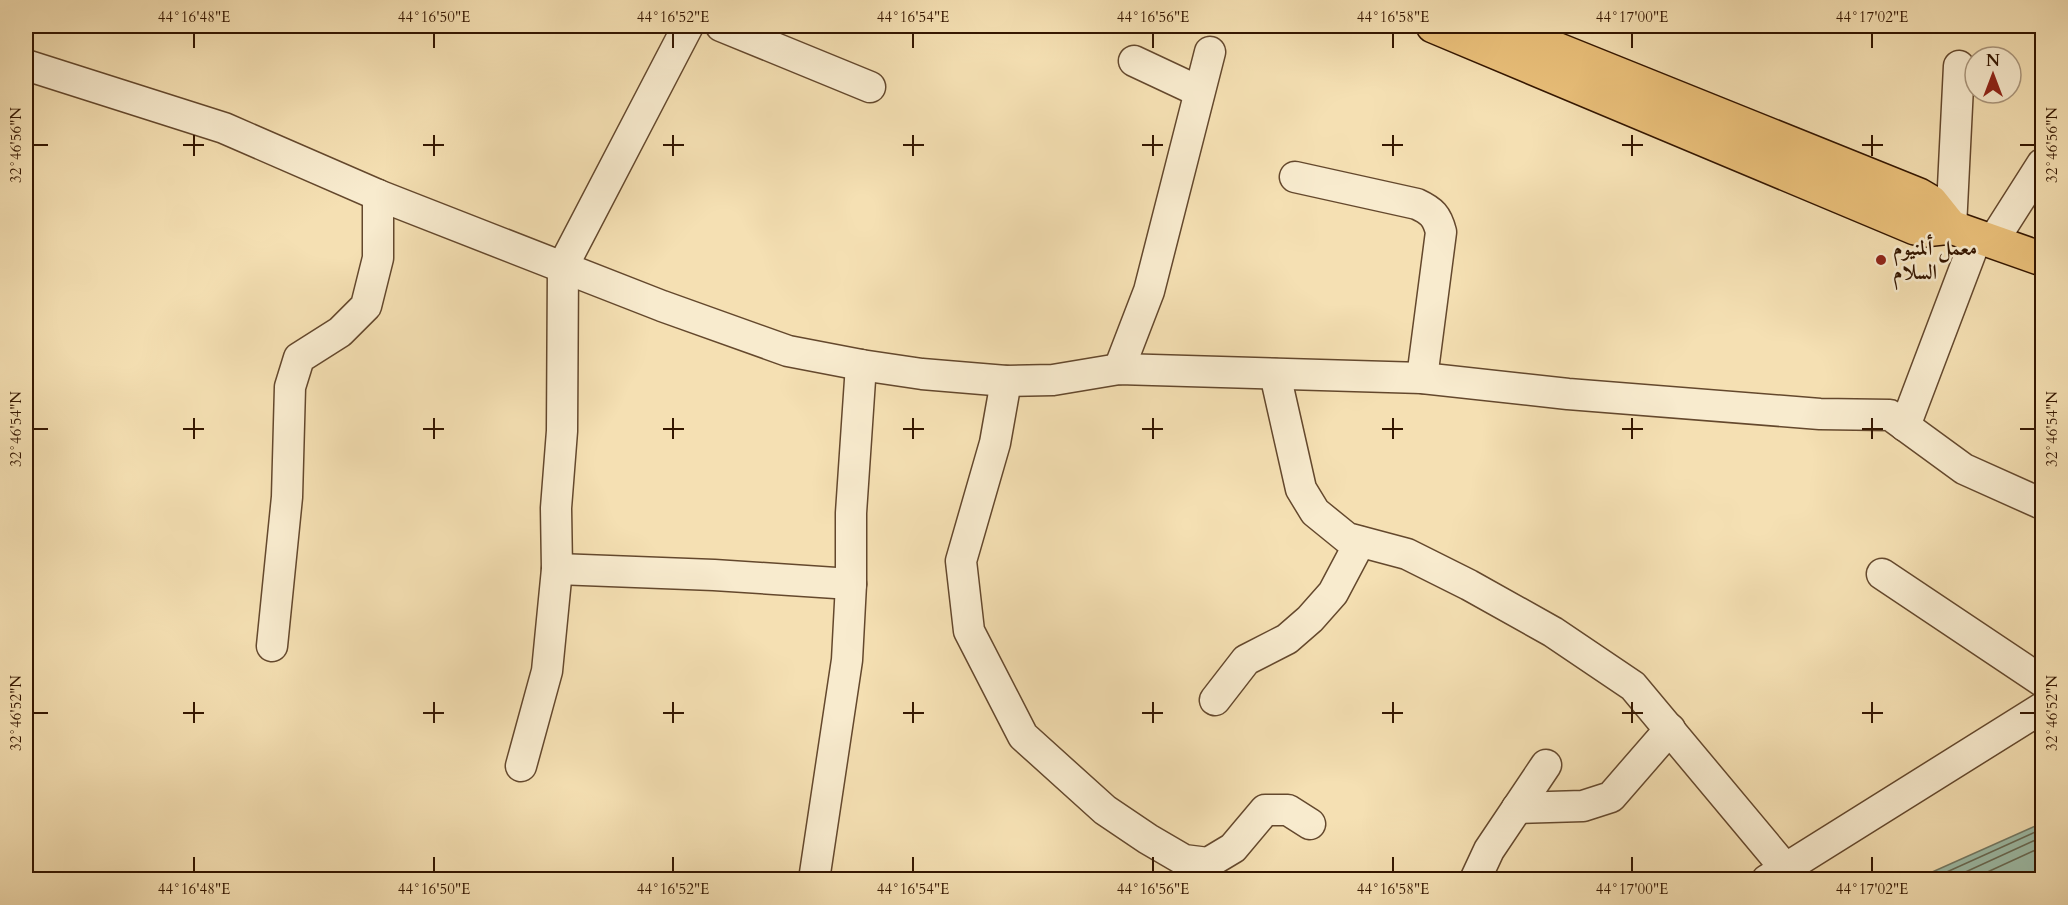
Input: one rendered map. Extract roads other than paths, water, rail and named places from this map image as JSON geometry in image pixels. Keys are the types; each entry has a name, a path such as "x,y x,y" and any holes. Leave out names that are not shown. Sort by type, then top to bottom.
{"main road":[{"path":"1433,26 1915,228 1974,235 2039,260"},
{"path":"1499,26 1550,36 1919,195 1974,235"}],"street":[{"path":"521,766 547,671 557,569 556,508 562,431 563,266 688,26"},
{"path":"721,26 870,87"},
{"path":"1119,369 1149,291 1198,91 1210,52"},
{"path":"1134,62 1198,91"},
{"path":"26,65 224,128 378,195 662,306 788,351 922,374 1006,381 1053,380 1119,369 1217,370 1422,378 1820,414 1890,415 1964,469 2040,496"},
{"path":"1959,66 1974,235"},
{"path":"1905,426 1974,235 2043,164"},
{"path":"1295,177 1417,204 1430,210 1438,219 1441,232 1422,378"},
{"path":"272,646 287,497 290,387 300,358 340,332 366,306 378,258 378,195"},
{"path":"814,879 847,660 852,513 861,365"},
{"path":"1275,374 1301,489 1315,512 1347,538 1407,554 1469,585 1553,632 1633,686 1670,729 1776,874 2043,708"},
{"path":"1006,381 995,443 961,561 969,631 1023,736 1105,810 1184,860 1208,862 1233,848 1265,810 1288,810 1310,824"},
{"path":"1215,700 1246,660 1287,639 1310,619 1333,593 1360,542"},
{"path":"557,569 714,575 851,584"},
{"path":"1882,574 2043,681"},
{"path":"1517,808 1583,806 1611,797 1670,729"},
{"path":"1475,879 1489,850 1546,765"}],"water":[{"path":"2042,823 2042,879 1911,879 1930,873"}],"place":[{"name":"معمل ألمنيوم السلام","path":"1881,260"}]}
